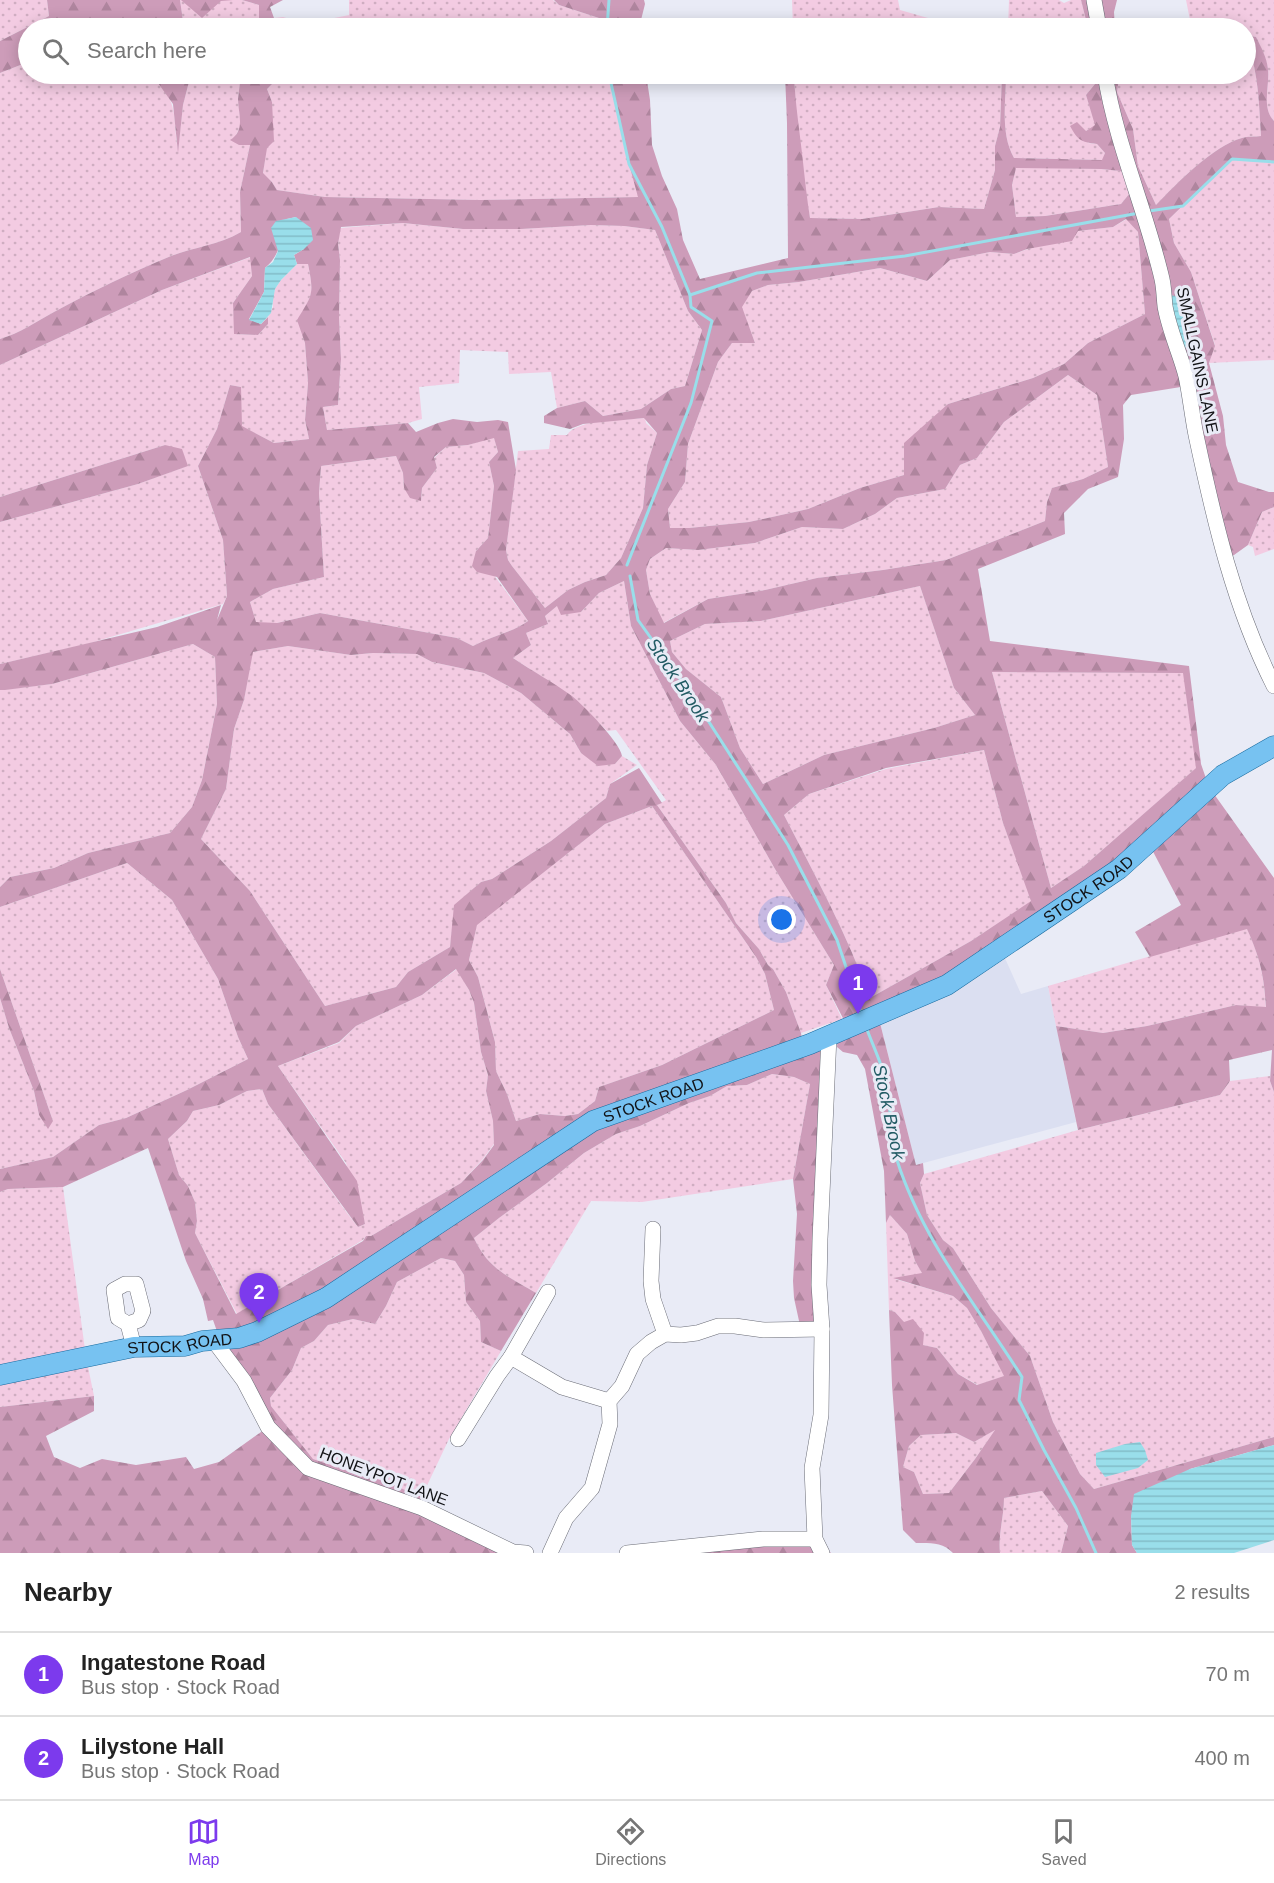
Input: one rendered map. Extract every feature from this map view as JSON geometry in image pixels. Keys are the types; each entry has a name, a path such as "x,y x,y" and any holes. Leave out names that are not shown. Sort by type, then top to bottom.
{"main road":[{"name":"STOCK ROAD","path":"0,1375 134,1347 185,1346 202,1341 239,1338 257,1332 326,1298 593,1121 829,1036 947,985 1119,869 1223,774 1274,746"}],"street":[{"path":"1094,0 1097,18"},
{"name":"SMALLGAINS LANE","path":"1107,84 1110,105 1162,278 1165,307 1186,378 1192,418 1214,518 1242,611 1274,686"},
{"path":"822,1553 814,1539 812,1468 821,1415 822,1329 819,1286 829,1036"},
{"path":"653,1228 652,1299 665,1334"},
{"path":"458,1439 511,1357 548,1292"},
{"path":"128,1324 134,1347"},
{"path":"550,1553 566,1518 592,1488 610,1424 609,1401 622,1386 637,1354 651,1342 665,1334 697,1333 718,1326 765,1330 822,1329"},
{"name":"HONEYPOT LANE","path":"214,1341 244,1380 268,1427 308,1468 422,1508 513,1552 526,1553"},
{"path":"511,1357 562,1387 609,1401"},
{"path":"627,1553 763,1539 814,1539"}],"shaded area":[{"path":"0,0 47,0 49,16 18,18 18,32 0,41"},
{"path":"180,0 242,0 259,5 259,18 183,18"},
{"path":"349,0 553,0 559,5 599,18 334,18 349,15"},
{"path":"792,0 898,0 900,10 928,18 793,18"},
{"path":"1009,0 1059,0 1064,3 1081,0 1086,18 1008,18"},
{"path":"1186,0 1274,0 1274,121 1268,110 1267,65 1256,37 1256,18 1190,18"},
{"path":"18,66 18,84 158,84 173,108 178,149 183,105 188,84 240,84 238,100 241,125 235,137 239,145 250,145 240,192 241,232 141,269 0,339 0,73"},
{"path":"1256,79 1261,136 1244,137 1219,149 1196,166 1156,205 1138,166 1133,129 1117,92 1118,84 1256,84"},
{"path":"272,84 611,84 629,164 639,197 480,200 325,197 277,190 263,174 272,102 267,89"},
{"path":"795,84 1002,84 1000,127 995,146 995,170 984,209 939,207 862,219 810,218"},
{"path":"1006,84 1095,84 1086,95 1096,125 1086,131 1088,143 1097,144 1105,153 1103,160 1014,158 1005,128"},
{"path":"1232,159 1274,162 1274,360 1209,363 1215,345 1191,272 1174,243 1169,219"},
{"path":"1016,167 1130,172 1134,188 1121,204 1045,216 1016,217 1012,185"},
{"path":"1127,219 1138,232 1145,314 1088,343 1064,364 1033,378 948,404 904,475 860,488 808,509 749,522 670,528 668,509 685,482 688,444 718,362 732,343 755,343 741,306 752,291 768,285 880,268 927,281 950,260 990,252 1014,254 1078,231 1113,227"},
{"path":"403,223 463,229 521,229 591,225 655,230 688,311 702,330 685,386 671,389 641,409 603,416 585,401 557,408 551,372 509,374 508,352 460,350 459,383 419,387 422,419 408,423 327,430 323,407 338,405 341,359 338,244 340,228"},
{"path":"251,257 252,276 233,303 235,334 258,335 268,324 275,289 281,280 297,264 308,264 311,294 298,320 305,343 308,383 305,420 309,439 274,443 241,426 241,387 230,385 217,429 198,466 223,540 227,596 223,604 87,644 0,664 0,522 138,484 187,466 165,445 0,497 0,365 162,290"},
{"path":"1068,375 1097,395 1108,467 1083,479 1052,488 1047,502 1045,521 946,560 817,578 765,590 708,599 663,623 650,594 646,570 650,559 666,548 698,550 755,543 802,527 843,529 875,514 897,498 945,489 960,465 977,458 1004,422"},
{"path":"645,418 646,423 657,433 647,465 643,508 621,558 606,575 568,590 545,608 512,566 506,550 518,451 549,449 551,435 567,435 580,426 591,423"},
{"path":"494,437 498,452 489,462 494,486 488,538 476,551 528,621 515,629 473,646 457,638 320,613 277,623 256,623 250,602 273,589 324,577 319,493 321,466 396,456 403,473 404,488 421,501 422,488 437,468 434,458 446,447 468,445"},
{"path":"1274,507 1274,549 1255,556 1253,547 1248,545 1262,512"},
{"path":"624,581 631,626 680,721 716,765 775,869 834,965 826,985 842,1019 801,1033 786,992 773,969 736,923 726,903 657,805 666,800 616,730 607,731 573,697 513,658 531,645 526,633 548,624 545,616 558,605 581,612 599,593"},
{"path":"920,586 954,688 975,715 934,728 824,755 763,784 740,748 721,697 686,669 672,652 670,641 705,624 761,621"},
{"path":"193,644 215,657 217,704 202,780 192,807 170,833 88,853 54,868 10,877 0,887 0,690 52,684"},
{"path":"288,646 351,655 417,654 432,662 484,673 521,693 570,734 581,753 615,764 622,756 637,765 610,784 606,798 551,841 492,879 481,882 455,905 450,947 408,972 396,987 325,1006 250,891 201,839 226,789 234,729 244,700 252,652"},
{"path":"992,672 1188,673 1201,764 1084,866 1051,888"},
{"path":"984,750 1003,823 1032,901 971,941 870,998 841,928 784,815 809,794 886,769"},
{"path":"652,806 756,957 765,974 774,1010 662,1065 599,1087 595,1101 578,1114 565,1116 540,1114 516,1121 496,1071 495,1042 478,977 469,960 477,924 605,824"},
{"path":"127,863 172,900 218,979 248,1059 126,1118 99,1125 53,1157 0,1169 0,998 9,1028 34,1091 39,1115 53,1121 0,969 0,907"},
{"path":"1247,928 1261,967 1266,1008 1236,1005 1147,1026 1103,1033 1056,1026 1048,986"},
{"path":"1004,956 1021,994 1048,986 1076,1122 916,1165 879,1019"},
{"path":"457,969 474,1003 481,1052 488,1075 486,1091 493,1121 494,1144 461,1183 371,1236 366,1236 363,1240 237,1314 195,1233 197,1221 195,1202 188,1186 179,1175 168,1139 187,1121 193,1111 219,1105 247,1091 262,1089 268,1104 347,1213 358,1227 365,1224 346,1163 278,1066 339,1043 356,1026 422,995"},
{"path":"772,1074 794,1077 810,1084 793,1179 642,1202 591,1201 536,1293 492,1265 480,1249 474,1238 584,1153 616,1134 710,1096 727,1086 747,1085"},
{"path":"1270,1076 1274,1092 1274,1437 1094,1489 1080,1474 1053,1422 1030,1356 991,1308 953,1248 943,1240 927,1215 920,1183 924,1174 1078,1130 1220,1095 1230,1081"},
{"path":"63,1187 86,1357 94,1396 0,1407 0,1192 8,1189"},
{"path":"890,1215 907,1234 915,1261 923,1274 895,1279 953,1296 967,1308 1005,1376 978,1385 958,1374 937,1348 923,1345 895,1312 889,1310 886,1223"},
{"path":"441,1258 455,1261 464,1275 466,1302 480,1321 481,1342 501,1351 449,1439 423,1494 411,1493 391,1483 313,1459 271,1406 270,1398 292,1370 301,1348 314,1341 328,1325 353,1319 375,1324 397,1282"},
{"path":"996,1429 949,1493 923,1494 914,1472 903,1467 909,1446 921,1435 956,1433 974,1442"},
{"path":"1042,1491 1068,1526 1061,1553 1000,1553 1004,1498"}],"green space":[{"path":"47,0 180,0 183,18 45,18 49,16"},
{"path":"181,0 233,0 221,1 202,18"},
{"path":"242,0 283,0 270,7 274,18 259,18 259,5"},
{"path":"554,0 644,0 645,4 642,18 599,18 559,5"},
{"path":"1081,0 1117,0 1114,18 1086,18"},
{"path":"18,32 18,66 0,73 0,41"},
{"path":"1256,37 1267,65 1267,103 1270,116 1274,121 1274,162 1231,159 1169,219 1174,243 1191,272 1215,346 1209,363 1223,416 1226,445 1238,482 1274,492 1274,507 1262,512 1248,545 1227,560 1187,386 1131,395 1123,405 1124,439 1118,477 1088,489 1064,513 1065,534 978,569 990,641 1189,666 1201,764 1209,787 1274,878 1274,1092 1270,1081 1272,1050 1229,1060 1230,1081 1220,1095 1078,1130 1056,1026 1103,1033 1147,1026 1236,1005 1266,1007 1261,967 1247,929 1150,957 1135,932 1181,905 1148,842 879,1019 916,1165 923,1163 924,1174 920,1183 927,1215 943,1240 953,1248 991,1308 1030,1356 1053,1422 1080,1474 1094,1489 1274,1437 1274,1445 1190,1469 1131,1516 1132,1545 1137,1553 1061,1553 1068,1526 1042,1491 1004,1498 1000,1553 953,1553 941,1545 916,1543 903,1530 889,1310 895,1312 904,1322 913,1319 924,1333 923,1345 937,1348 958,1374 977,1385 1004,1376 967,1308 953,1296 893,1278 922,1273 915,1261 907,1234 890,1215 886,1223 884,1171 865,1069 857,1055 843,1052 837,1047 838,1032 848,1028 826,985 834,965 775,869 716,765 680,721 631,626 624,581 599,593 581,612 561,615 557,606 545,616 548,624 526,633 531,645 513,658 572,696 592,715 620,750 622,756 615,764 598,766 581,753 570,734 521,693 484,673 432,662 417,654 351,655 288,646 253,652 244,700 234,729 226,789 201,839 250,891 325,1006 396,987 408,972 450,947 454,905 481,882 492,879 551,841 606,798 610,784 639,768 662,803 657,805 726,903 736,923 773,969 786,992 801,1033 803,1046 829,1036 822,1329 801,1330 793,1281 797,1214 793,1179 810,1084 794,1077 772,1074 747,1085 727,1086 710,1096 616,1134 584,1153 474,1238 492,1265 536,1293 501,1351 481,1342 480,1321 466,1302 464,1275 455,1261 441,1258 397,1282 375,1324 353,1319 328,1325 314,1341 301,1348 292,1370 270,1398 271,1406 313,1459 391,1483 411,1493 423,1494 418,1506 526,1553 0,1553 0,1407 94,1396 94,1411 46,1436 54,1457 80,1468 102,1459 136,1465 186,1457 194,1469 219,1462 268,1427 219,1337 213,1320 208,1321 203,1299 186,1261 148,1148 63,1187 8,1189 0,1192 0,1169 53,1157 99,1125 126,1118 248,1059 218,979 172,900 127,863 0,907 0,887 10,877 54,868 88,853 170,833 192,807 202,780 217,704 215,657 193,644 52,684 5,690 0,690 0,664 157,627 221,605 217,620 227,596 223,540 198,466 217,429 230,385 241,387 242,426 274,443 309,439 305,420 308,383 305,343 297,320 311,294 311,282 308,264 297,264 294,255 304,249 296,217 287,219 277,252 265,268 264,292 249,319 261,324 268,317 268,324 258,335 234,334 233,303 252,276 250,257 162,290 0,365 0,339 141,269 241,232 240,192 250,145 239,145 230,140 240,127 238,99 240,84 272,84 267,89 272,102 274,141 267,148 263,173 277,190 325,197 480,200 638,197 611,84 648,84 652,145 662,176 677,209 683,240 700,279 788,258 785,84 795,84 810,218 862,219 939,207 984,209 995,170 995,146 1000,127 1002,84 1006,84 1005,128 1014,158 1102,160 1105,153 1097,144 1080,140 1070,126 1077,122 1086,131 1095,125 1086,95 1095,84 1118,84 1117,92 1133,129 1138,166 1156,205 1196,166 1219,149 1244,137 1261,136 1256,79","holes":["1016,168 1101,169 1130,172 1134,188 1121,204 1045,216 1016,217 1012,185","1126,219 1138,232 1145,314 1088,343 1064,364 1033,378 948,404 904,443 904,475 860,488 808,509 749,522 670,528 668,509 685,482 688,444 718,362 732,343 755,343 742,307 752,291 768,285 880,268 927,281 950,260 990,252 1014,254 1027,249 1072,241 1078,231 1113,227","403,223 463,229 521,229 591,225 655,230 688,311 702,330 685,386 671,389 641,409 603,416 585,401 557,408 544,416 544,423 570,429 583,424 644,418 657,433 647,465 643,508 621,558 606,575 568,590 545,608 508,560 506,550 516,470 508,422 453,419 416,432 408,423 327,430 323,407 338,405 341,359 338,244 341,227","1068,375 1097,395 1108,467 1083,479 1052,488 1047,502 1045,521 946,560 817,578 765,590 708,599 664,623 650,594 646,570 650,559 666,548 698,550 755,543 802,527 843,529 875,514 897,498 945,489 960,465 977,458 1004,422","494,438 498,452 489,462 494,486 488,538 476,551 472,566 477,572 497,577 528,621 515,629 473,646 457,638 320,613 277,623 256,622 250,602 273,589 324,577 319,493 321,466 396,456 403,473 404,488 410,498 421,501 422,488 437,468 434,457 446,447 468,445","920,586 954,688 975,715 934,728 824,755 763,784 740,748 721,697 686,669 672,652 670,641 705,624 761,621","992,672 1183,673 1196,768 1084,866 1051,888","984,750 1003,823 1031,901 971,941 870,998 841,928 784,815 809,794 886,768","652,806 756,957 765,974 774,1010 662,1065 599,1087 595,1101 578,1114 565,1116 540,1114 516,1121 496,1071 495,1042 478,977 469,960 477,925 605,824","456,969 469,990 474,1003 481,1052 488,1075 486,1091 493,1121 494,1145 461,1183 371,1236 366,1236 363,1241 236,1314 195,1233 197,1221 195,1202 188,1186 179,1175 168,1139 187,1121 193,1111 219,1105 247,1091 262,1089 268,1104 358,1227 365,1224 357,1181 278,1066 339,1042 356,1026 422,995","995,1430 949,1493 923,1494 914,1472 903,1467 909,1446 921,1435 956,1433 974,1442"]},
{"path":"159,84 188,84 183,105 178,153 173,104"},
{"path":"165,445 182,449 188,466 138,484 0,522 0,497"},
{"path":"0,969 53,1121 48,1129 39,1115 34,1091 9,1028 0,998"},
{"path":"763,1539 825,1547 831,1553 627,1553"}],"water":[{"path":"296,217 311,228 313,240 294,255 297,264 275,289 271,313 261,324 249,320 264,292 265,268 273,262 278,251 271,228 276,221"},
{"path":"1170,295 1180,297 1190,324 1190,336 1184,351 1173,321"},
{"path":"1140,1442 1148,1460 1138,1468 1105,1477 1096,1465 1096,1453"},
{"path":"1274,1445 1274,1540 1234,1553 1137,1553 1132,1545 1131,1516 1134,1494 1190,1469"}],"waterway":[{"path":"608,18 609,0"},
{"name":"Stock Brook","path":"611,84 629,164 662,227 690,295 691,307 712,321 691,403 627,565"},
{"name":"Stock Brook","path":"1149,211 1183,206 1232,159 1274,162"},
{"path":"690,295 757,273 905,256 1139,213"},
{"name":"Stock Brook","path":"630,576 638,620 691,694 788,845 837,940 862,1015"},
{"name":"Stock Brook","path":"866,1027 884,1074 894,1149 908,1189 921,1218 952,1272 1022,1377 1019,1400 1076,1508 1096,1553"}],"place":[{"name":"Ingatestone Road","path":"858,1014"},
{"name":"Lilystone Hall","path":"259,1323"}]}
